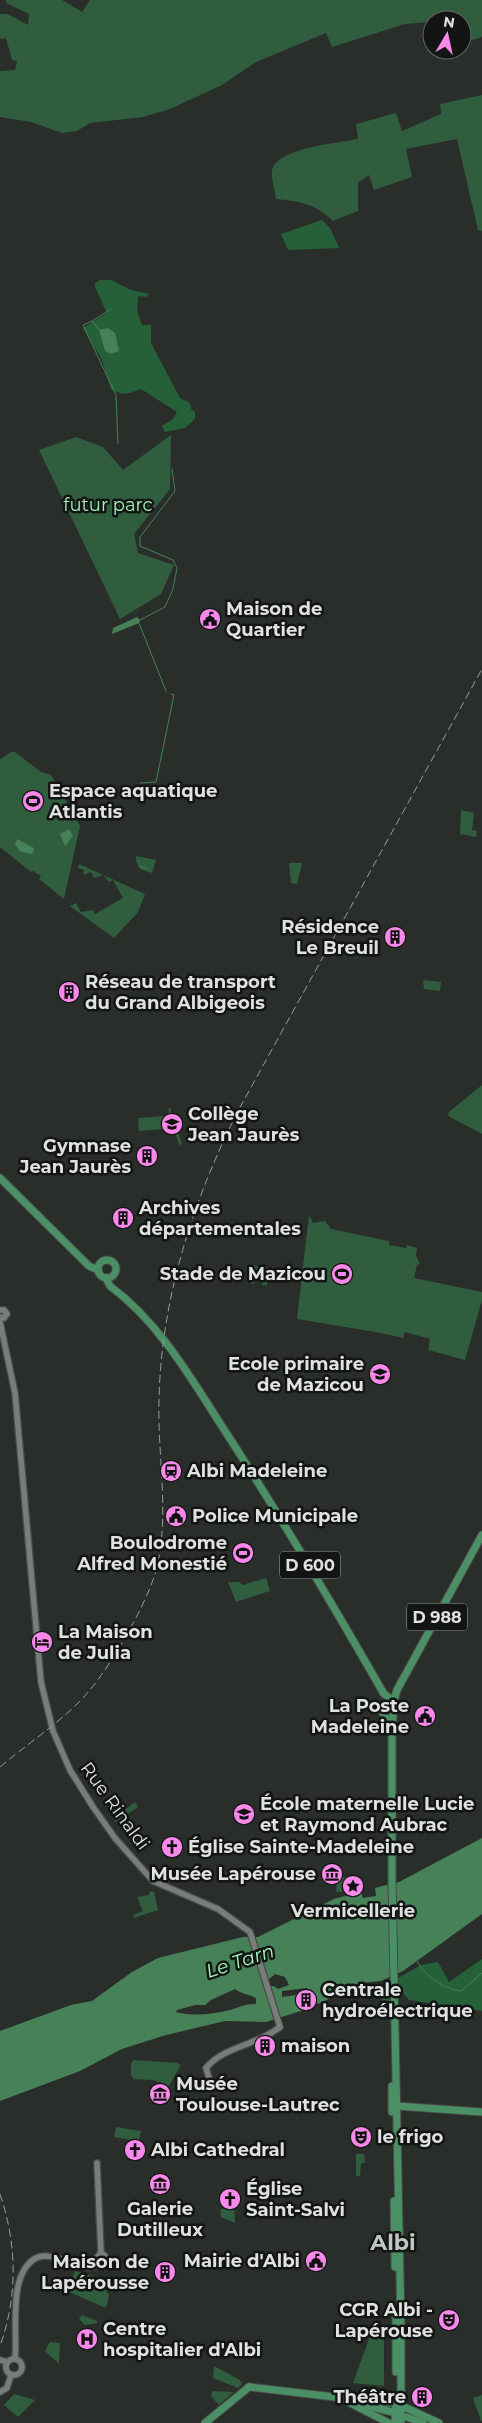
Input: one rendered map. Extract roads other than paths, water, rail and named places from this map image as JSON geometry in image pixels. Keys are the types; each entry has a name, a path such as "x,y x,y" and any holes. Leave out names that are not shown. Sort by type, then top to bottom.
{"main road":[{"path":"0,1178 86,1261 99,1267 102,1276 109,1277 116,1271 112,1262 105,1261 99,1267"},
{"name":"D 600","path":"109,1277 114,1289 154,1328 181,1362 312,1568 384,1694 394,1701"},
{"name":"D 988","path":"394,1701 397,1690 482,1535"},
{"path":"392,1878 388,1854 388,1720 390,1706 394,1701"},
{"path":"394,1701 391,1740 393,1987 401,2313 400,2391 395,2423"},
{"path":"377,1705 388,1720"},
{"path":"394,2011 391,2020 398,2404 401,2423"},
{"path":"396,2106 482,2112"},
{"path":"209,2423 249,2387"},
{"path":"205,2423 249,2387 334,2397 392,2412"},
{"path":"344,2399 355,2398 398,2404 439,2423"},
{"path":"344,2399 353,2406 387,2421"},
{"path":"407,2417 423,2423"}],"street":[{"name":"Rue Rinaldi","path":"0,1309 6,1313 1,1321 15,1393 40,1674 51,1726 70,1770 115,1838 153,1881 211,1906 244,1926 250,1933 280,2025 252,2044 218,2056 206,2068 209,2078"},
{"path":"14,2359 18,2286 22,2271 37,2257 47,2255 81,2265 91,2263 101,2253 97,2163"},
{"path":"4,2366 14,2359"},
{"path":"11,2375 18,2374 22,2368 21,2363 14,2359"},
{"path":"0,2360 11,2375"},
{"path":"0,2392 7,2388 11,2375"}],"water":[{"path":"108,328 115,333 119,351 111,354 105,351 99,330"},
{"path":"137,617 140,620 139,623 112,634 113,628"},
{"path":"69,829 73,836 65,846 60,834"},
{"path":"17,839 34,848 33,854 21,852 15,844"},
{"name":"Le Tarn","path":"482,1838 482,1914 403,1971 381,1981 362,1983 318,2004 307,1988 282,1991 282,1997 296,1995 304,2010 266,2022 225,2021 166,2035 122,2049 80,2071 0,2101 0,2031 71,2005 92,2001 132,1972 158,1958 243,1937 258,1937 334,1899 361,1892 363,1898 376,1896 375,1888 399,1882","holes":["275,1974 285,1977 289,1985 278,1989 274,1986 263,1986","235,1989 256,1998 256,2004 248,2004 207,2014 176,2012 177,2010 195,2005 205,2005 211,2000"]}],"waterway":[{"path":"99,330 92,321 111,309"},
{"path":"92,321 83,325 116,395 118,444"},
{"path":"140,620 165,607 173,589 177,568 173,560 140,546 140,537 175,491 172,469"},
{"path":"139,623 166,691"},
{"path":"140,783 156,782 174,695 171,694"},
{"path":"140,866 148,869"},
{"path":"417,1961 430,1976 442,1985 455,1990 461,1991 482,1973"}],"railway":[{"path":"0,1767 60,1719 89,1691 121,1645 140,1610 153,1580 159,1559 162,1537 163,1514 159,1400 161,1362 166,1325 182,1251 194,1215 207,1180 238,1111 482,669"},
{"path":"0,2194 10,2232 13,2270 10,2308 0,2346"}],"place":[{"name":"Maison de Quartier","path":"210,619"},
{"name":"Espace aquatique Atlantis","path":"33,801"},
{"name":"Résidence Le Breuil","path":"395,937"},
{"name":"Réseau de transport du Grand Albigeois","path":"69,992"},
{"name":"Collège Jean Jaurès","path":"172,1124"},
{"name":"Gymnase Jean Jaurès","path":"147,1156"},
{"name":"Archives départementales","path":"123,1218"},
{"name":"Stade de Mazicou","path":"342,1274"},
{"name":"Ecole primaire de Mazicou","path":"380,1374"},
{"name":"Albi Madeleine","path":"171,1471"},
{"name":"Police Municipale","path":"176,1516"},
{"name":"Boulodrome Alfred Monestié","path":"243,1553"},
{"name":"La Maison de Julia","path":"42,1642"},
{"name":"La Poste Madeleine","path":"425,1716"},
{"name":"École maternelle Lucie et Raymond Aubrac","path":"244,1814"},
{"name":"Église Sainte-Madeleine","path":"172,1847"},
{"name":"Musée Lapérouse","path":"332,1874"},
{"name":"Vermicellerie","path":"353,1886"},
{"name":"Centrale hydroélectrique","path":"306,2000"},
{"name":"maison","path":"265,2046"},
{"name":"Musée Toulouse-Lautrec","path":"160,2094"},
{"name":"le frigo","path":"361,2137"},
{"name":"Albi Cathedral","path":"135,2150"},
{"name":"Galerie Dutilleux","path":"160,2184"},
{"name":"Église Saint-Salvi","path":"230,2199"},
{"name":"Mairie d'Albi","path":"316,2261"},
{"name":"Maison de Lapérousse","path":"165,2272"},
{"name":"CGR Albi - Lapérouse","path":"449,2320"},
{"name":"Centre hospitalier d'Albi","path":"87,2339"},
{"name":"Théâtre","path":"422,2397"}],"district":[{"name":"Albi","path":"393,2242"}],"park label":[{"name":"futur parc","path":"108,505"}]}
